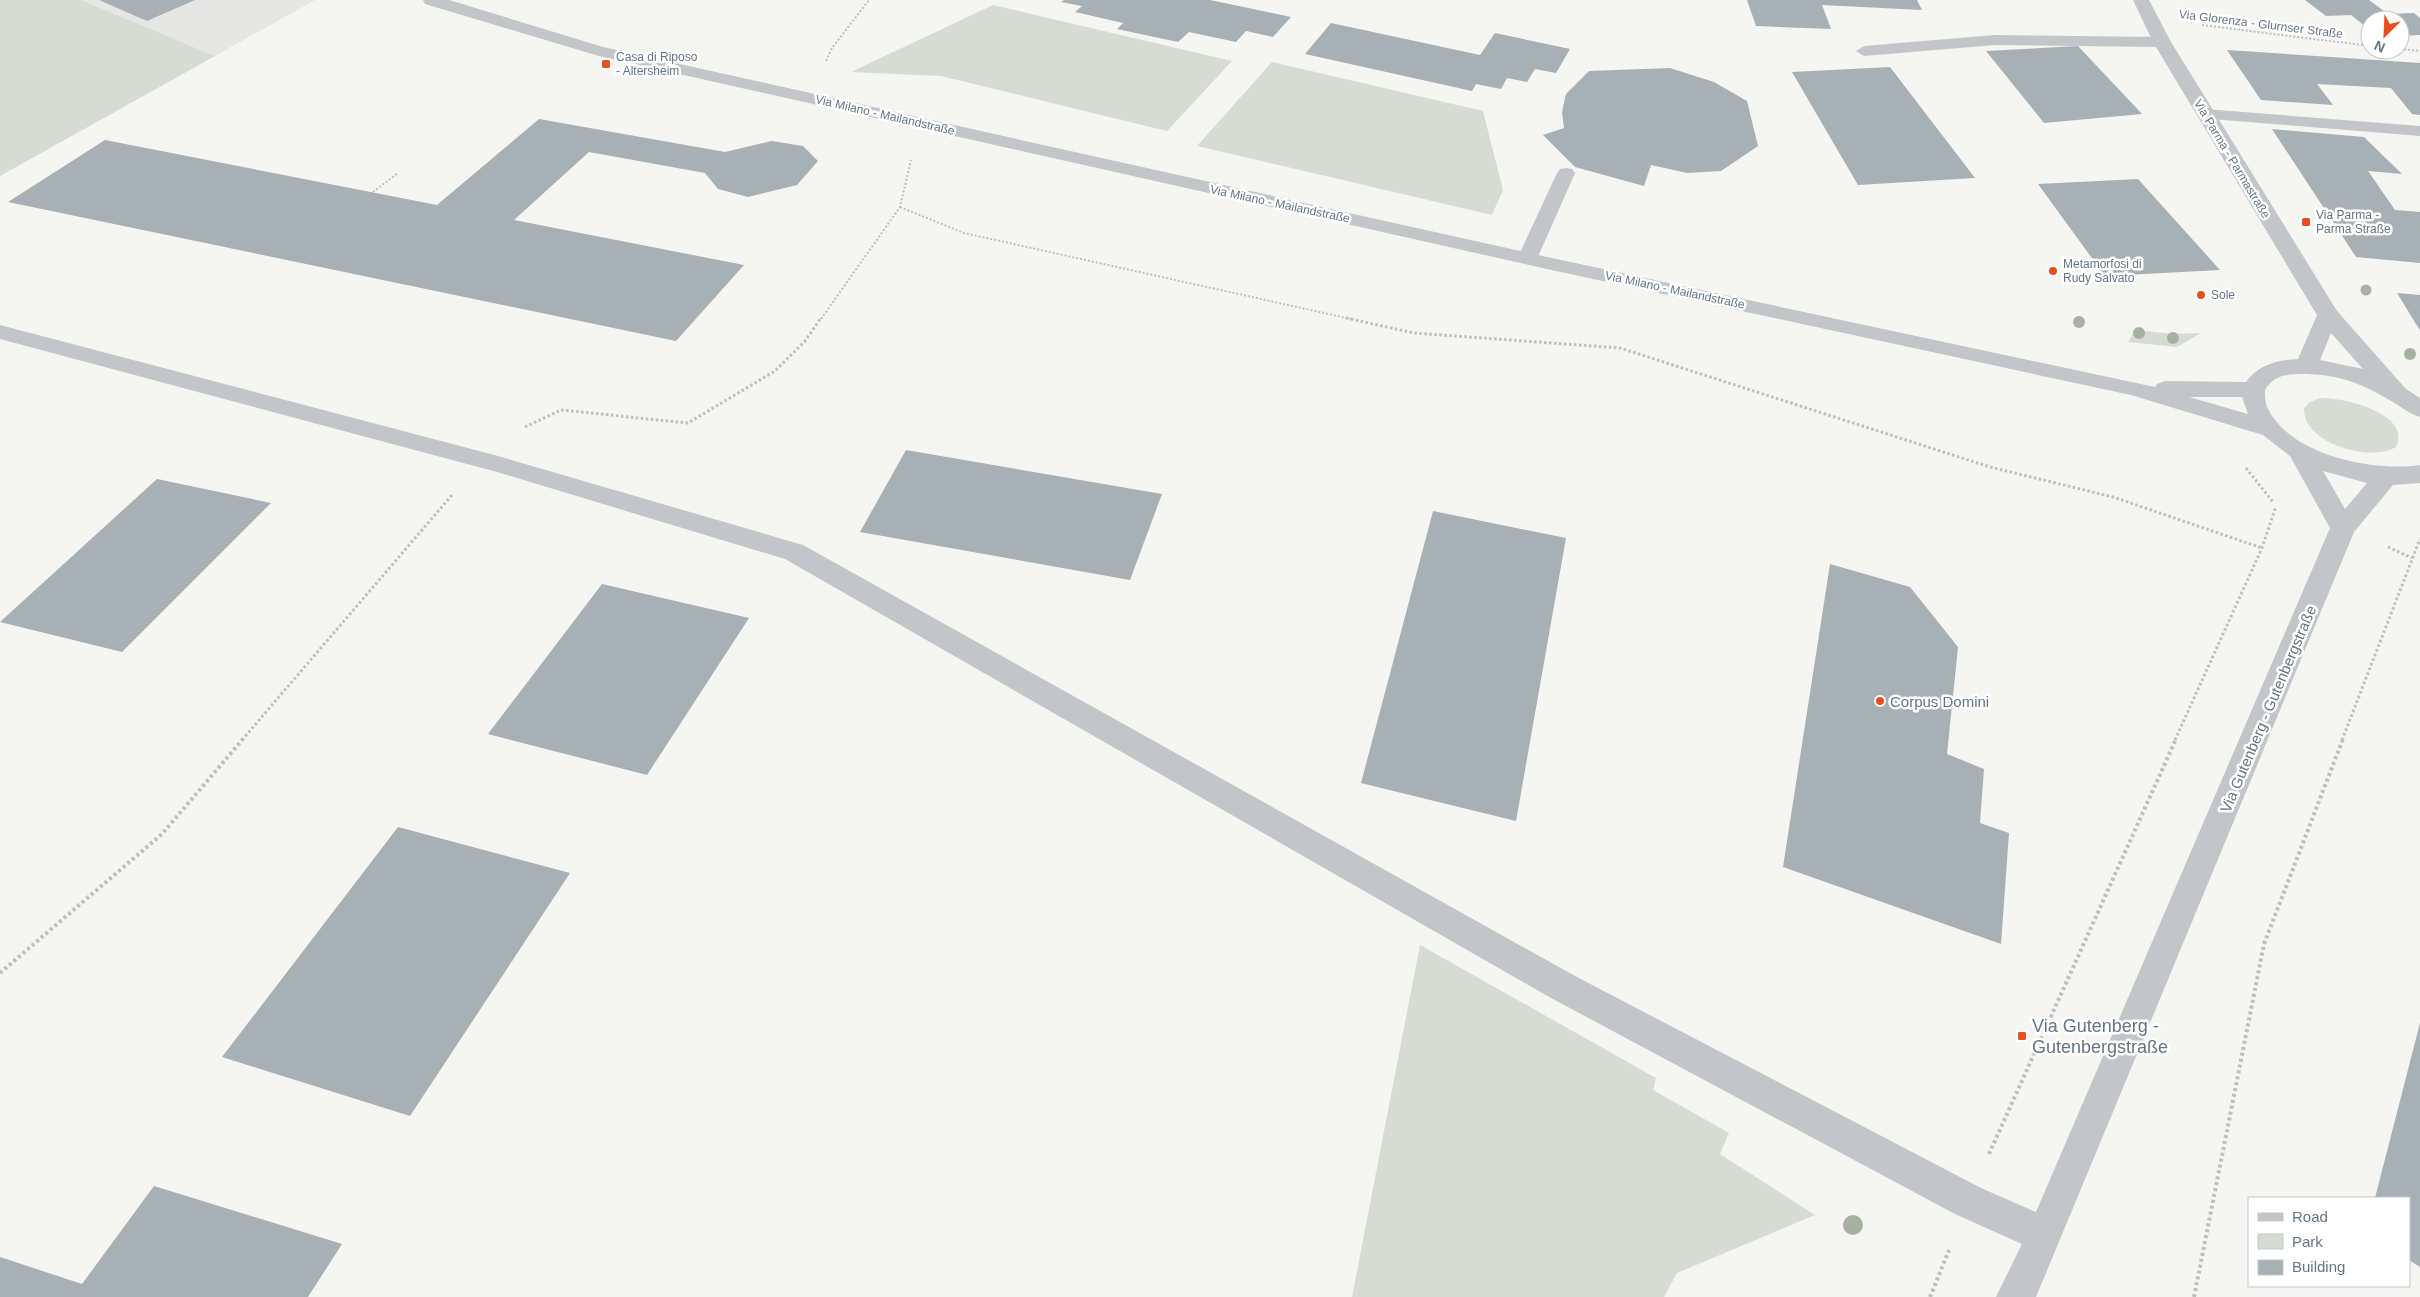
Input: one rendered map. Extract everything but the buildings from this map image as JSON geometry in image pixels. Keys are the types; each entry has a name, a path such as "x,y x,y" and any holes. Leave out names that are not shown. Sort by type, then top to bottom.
{"street":[{"name":"Via Milano - Mailandstraße","path":"431,0 599,51 1526,258 2134,388 2272,430"},
{"name":"Via Parma - Parmastraße","path":"2141,0 2162,42 2204,114 2328,316 2397,393"},
{"path":"2306,366 2328,316"},
{"path":"0,332 483,459 658,508 794,552 1563,988 1968,1201 2045,1235"},
{"path":"2420,409 2397,393 2352,373 2306,366 2280,368 2262,377 2253,390 2256,409 2272,430 2299,450 2341,469 2384,478 2408,477 2420,474"},
{"name":"Via Milano - Mailandstraße","path":"2134,388 2253,390"},
{"path":"2299,450 2343,528"},
{"name":"Via Gutenberg - Gutenbergstraße","path":"2025,1290 2045,1235 2343,528 2384,478"}],"lane":[{"path":"1864,51 1995,40 2162,42"},
{"path":"2204,114 2420,131"},
{"path":"1526,258 1566,173"}],"path":[{"path":"809,98 832,48 869,0"},
{"name":"Via Glorenza - Glurnser Straße","path":"2150,18 2360,45"},
{"path":"0,974 162,834 483,459 509,434 561,410 688,424 775,370 805,341 900,206 919,123"},
{"path":"373,192 398,173"},
{"path":"900,206 964,233 1414,332 1620,348 1990,468 2112,497 2262,548"},
{"path":"2245,468 2276,506 2343,528 2412,558"},
{"path":"1930,1297 1968,1201 2262,548 2276,506"},
{"path":"2194,1297 2264,944 2420,539"}],"shaded area":[{"path":"81,0 315,0 215,56"}],"green space":[{"path":"0,0 81,0 215,56 0,176"},
{"path":"993,5 1232,61 1167,131 941,76 851,72"},
{"path":"1272,62 1483,111 1503,190 1492,215 1197,146"},
{"path":"2135,330 2173,334 2201,333 2177,347 2128,342"},
{"path":"2320,398 2343,400 2358,404 2385,416 2394,425 2398,435 2396,447 2370,453 2340,447 2325,440 2314,431 2306,420 2304,408 2310,402"},
{"path":"1420,945 1656,1078 1653,1090 1729,1133 1720,1154 1815,1215 1677,1273 1664,1297 1352,1297"}],"place":[{"name":"Casa di Riposo - Altersheim","path":"606,64"},
{"name":"Via Parma - Parma Straße","path":"2306,222"},
{"name":"Metamorfosi di Rudy Salvato","path":"2053,271"},
{"name":"Sole","path":"2201,295"},
{"name":"Corpus Domini","path":"1880,701"},
{"name":"Via Gutenberg - Gutenbergstraße","path":"2022,1036"}]}
